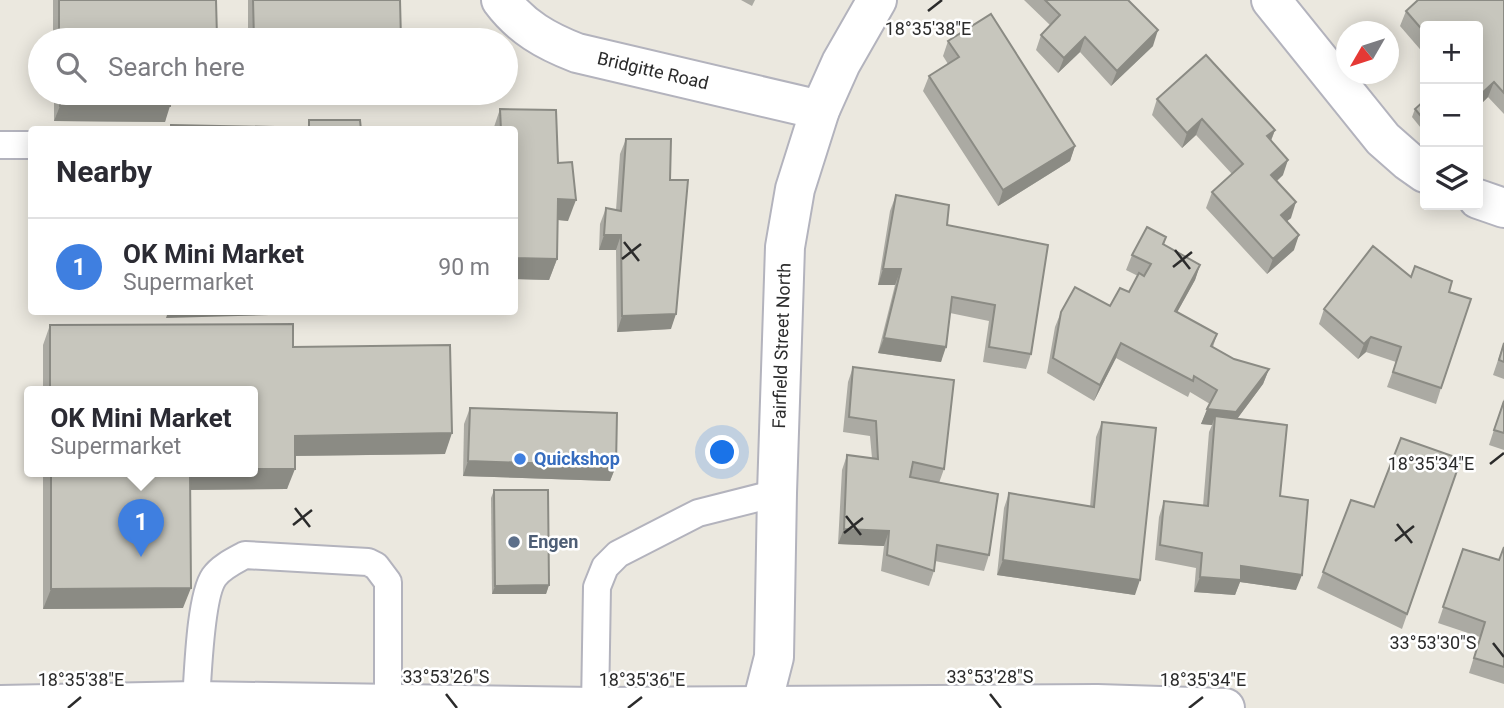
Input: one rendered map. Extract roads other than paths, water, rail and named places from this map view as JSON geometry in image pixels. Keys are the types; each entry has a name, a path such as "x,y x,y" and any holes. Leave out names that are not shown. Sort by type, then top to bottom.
{"street":[{"name":"Bridgitte Road","path":"501,0 529,29 552,43 577,52 820,110"},
{"name":"Fairfield Street North","path":"762,706 774,657 785,247 795,189 820,110 841,63 877,0"},
{"path":"1271,0 1383,139 1420,169"},
{"path":"1483,201 1504,208"},
{"path":"0,705 196,701 595,707 1097,704 1225,708"}],"lane":[{"path":"0,145 28,145"},
{"path":"595,707 597,587 605,567 618,554 698,513 777,493"},
{"path":"196,701 201,634 208,592 214,577 227,565 245,555 368,562 382,573 388,582 388,703"}],"place":[{"name":"Quickshop","path":"520,459"},
{"name":"Engen","path":"514,542"},
{"name":"OK Mini Market","path":"141,557"}]}
